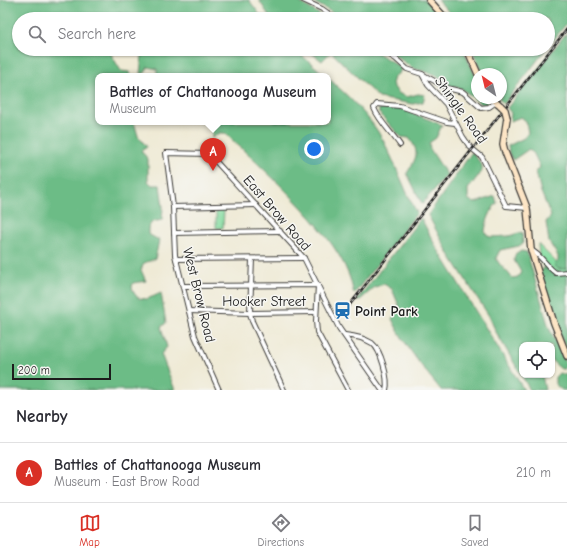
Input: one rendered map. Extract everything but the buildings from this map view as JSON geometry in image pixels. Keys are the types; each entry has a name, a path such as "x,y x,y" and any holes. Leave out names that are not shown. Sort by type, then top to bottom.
{"main road":[{"path":"428,0 439,12"},
{"path":"469,56 475,68"},
{"path":"499,104 505,110 507,118 504,132 504,148 526,208 531,250 554,323 567,356"}],"street":[{"path":"303,0 326,12"},
{"name":"Shingle Road","path":"392,56 407,69 422,74 428,84 446,104 455,123 470,147 482,157 487,165 506,206 526,208"},
{"path":"422,74 447,88 463,92 471,99"},
{"path":"400,145 377,116 374,108 377,104 400,106 418,111 433,118 455,123"},
{"path":"476,104 481,108 489,107 491,104"},
{"name":"East Brow Road","path":"166,154 209,154 280,231 304,258 339,328 345,334 382,390"},
{"name":"West Brow Road","path":"166,154 173,207 176,260 197,340 219,390"},
{"path":"173,207 256,205"},
{"path":"174,232 280,231"},
{"path":"531,250 536,252 547,267 556,273 567,272"},
{"path":"176,260 304,258"},
{"path":"252,259 250,313 252,321 284,390"},
{"path":"183,286 318,285 316,312 318,332 348,390"},
{"name":"Hooker Street","path":"189,311 250,313 316,312"},
{"path":"345,334 366,340 374,346 383,365 386,378 386,390"},
{"path":"375,390 379,385"}],"green space":[{"path":"0,0 249,0 258,12 12,12 12,56 112,56 121,71 130,73 95,73 95,125 135,125 138,136 147,147 141,151 148,159 148,181 152,185 160,185 163,207 162,220 152,222 148,228 148,234 159,240 155,259 144,263 141,270 146,281 133,283 132,287 138,298 147,299 161,293 166,323 161,327 167,347 161,354 175,390 0,390"},
{"path":"259,0 296,0 316,12 267,12"},
{"path":"310,0 425,0 436,12 331,12"},
{"path":"438,0 567,0 567,23 555,38 555,12 449,12"},
{"path":"567,32 567,269 558,269 554,265 558,261 558,256 549,242 546,222 551,216 541,192 536,172 540,167 534,154 529,149 513,160 509,153 508,146 524,138 528,133 526,121 521,117 510,121 511,113 507,108 548,56 555,56 555,47"},
{"path":"142,56 302,56 322,73 157,73 157,69 148,67 145,73 140,73"},
{"path":"315,56 327,56 322,61"},
{"path":"335,56 383,56 401,68 400,72 394,77 392,84 398,93 407,97 418,94 425,95 423,102 413,104 379,98"},
{"path":"396,56 466,56 472,68 471,96 462,89 448,85 434,74 412,68"},
{"path":"475,56 541,56 507,100 507,68 480,68"},
{"path":"331,81 358,107 378,131 388,149 417,213 354,294 349,276 339,255 311,218 276,181 225,133 219,133 212,138 212,129 210,125 331,125"},
{"path":"379,109 403,109 442,125 436,138 429,143 430,149 447,175 422,204 407,173 415,159 415,147 409,138 401,137 379,113"},
{"path":"472,152 482,165 482,171 468,189 468,199 474,203 495,196 497,203 487,221 485,229 485,233 490,237 509,236 522,232 523,243 519,246 500,250 496,258 499,264 512,278 518,277 521,272 514,260 515,255 521,251 527,252 549,328 567,365 565,369 561,369 555,364 555,342 519,342 519,371 496,332 489,316 449,254 428,215"},
{"path":"216,210 224,210 223,228 216,228"},
{"path":"421,218 435,245 524,390 441,390 408,347 392,319 400,308 392,289 384,284 375,287 360,300 356,301"},
{"path":"538,244 561,267 567,267 567,309 562,313 539,255"},
{"path":"545,268 556,275 567,274 567,351 559,334 540,271"},
{"path":"559,373 567,375 567,390 562,390 555,384 555,377"},
{"path":"523,378 543,378 545,390 530,390"}],"railway":[{"path":"555,44 567,29"},
{"path":"348,307 546,56"}],"place":[{"name":"Battles of Chattanooga Museum","path":"213,171"},
{"name":"Point Park","path":"342,311"}]}
